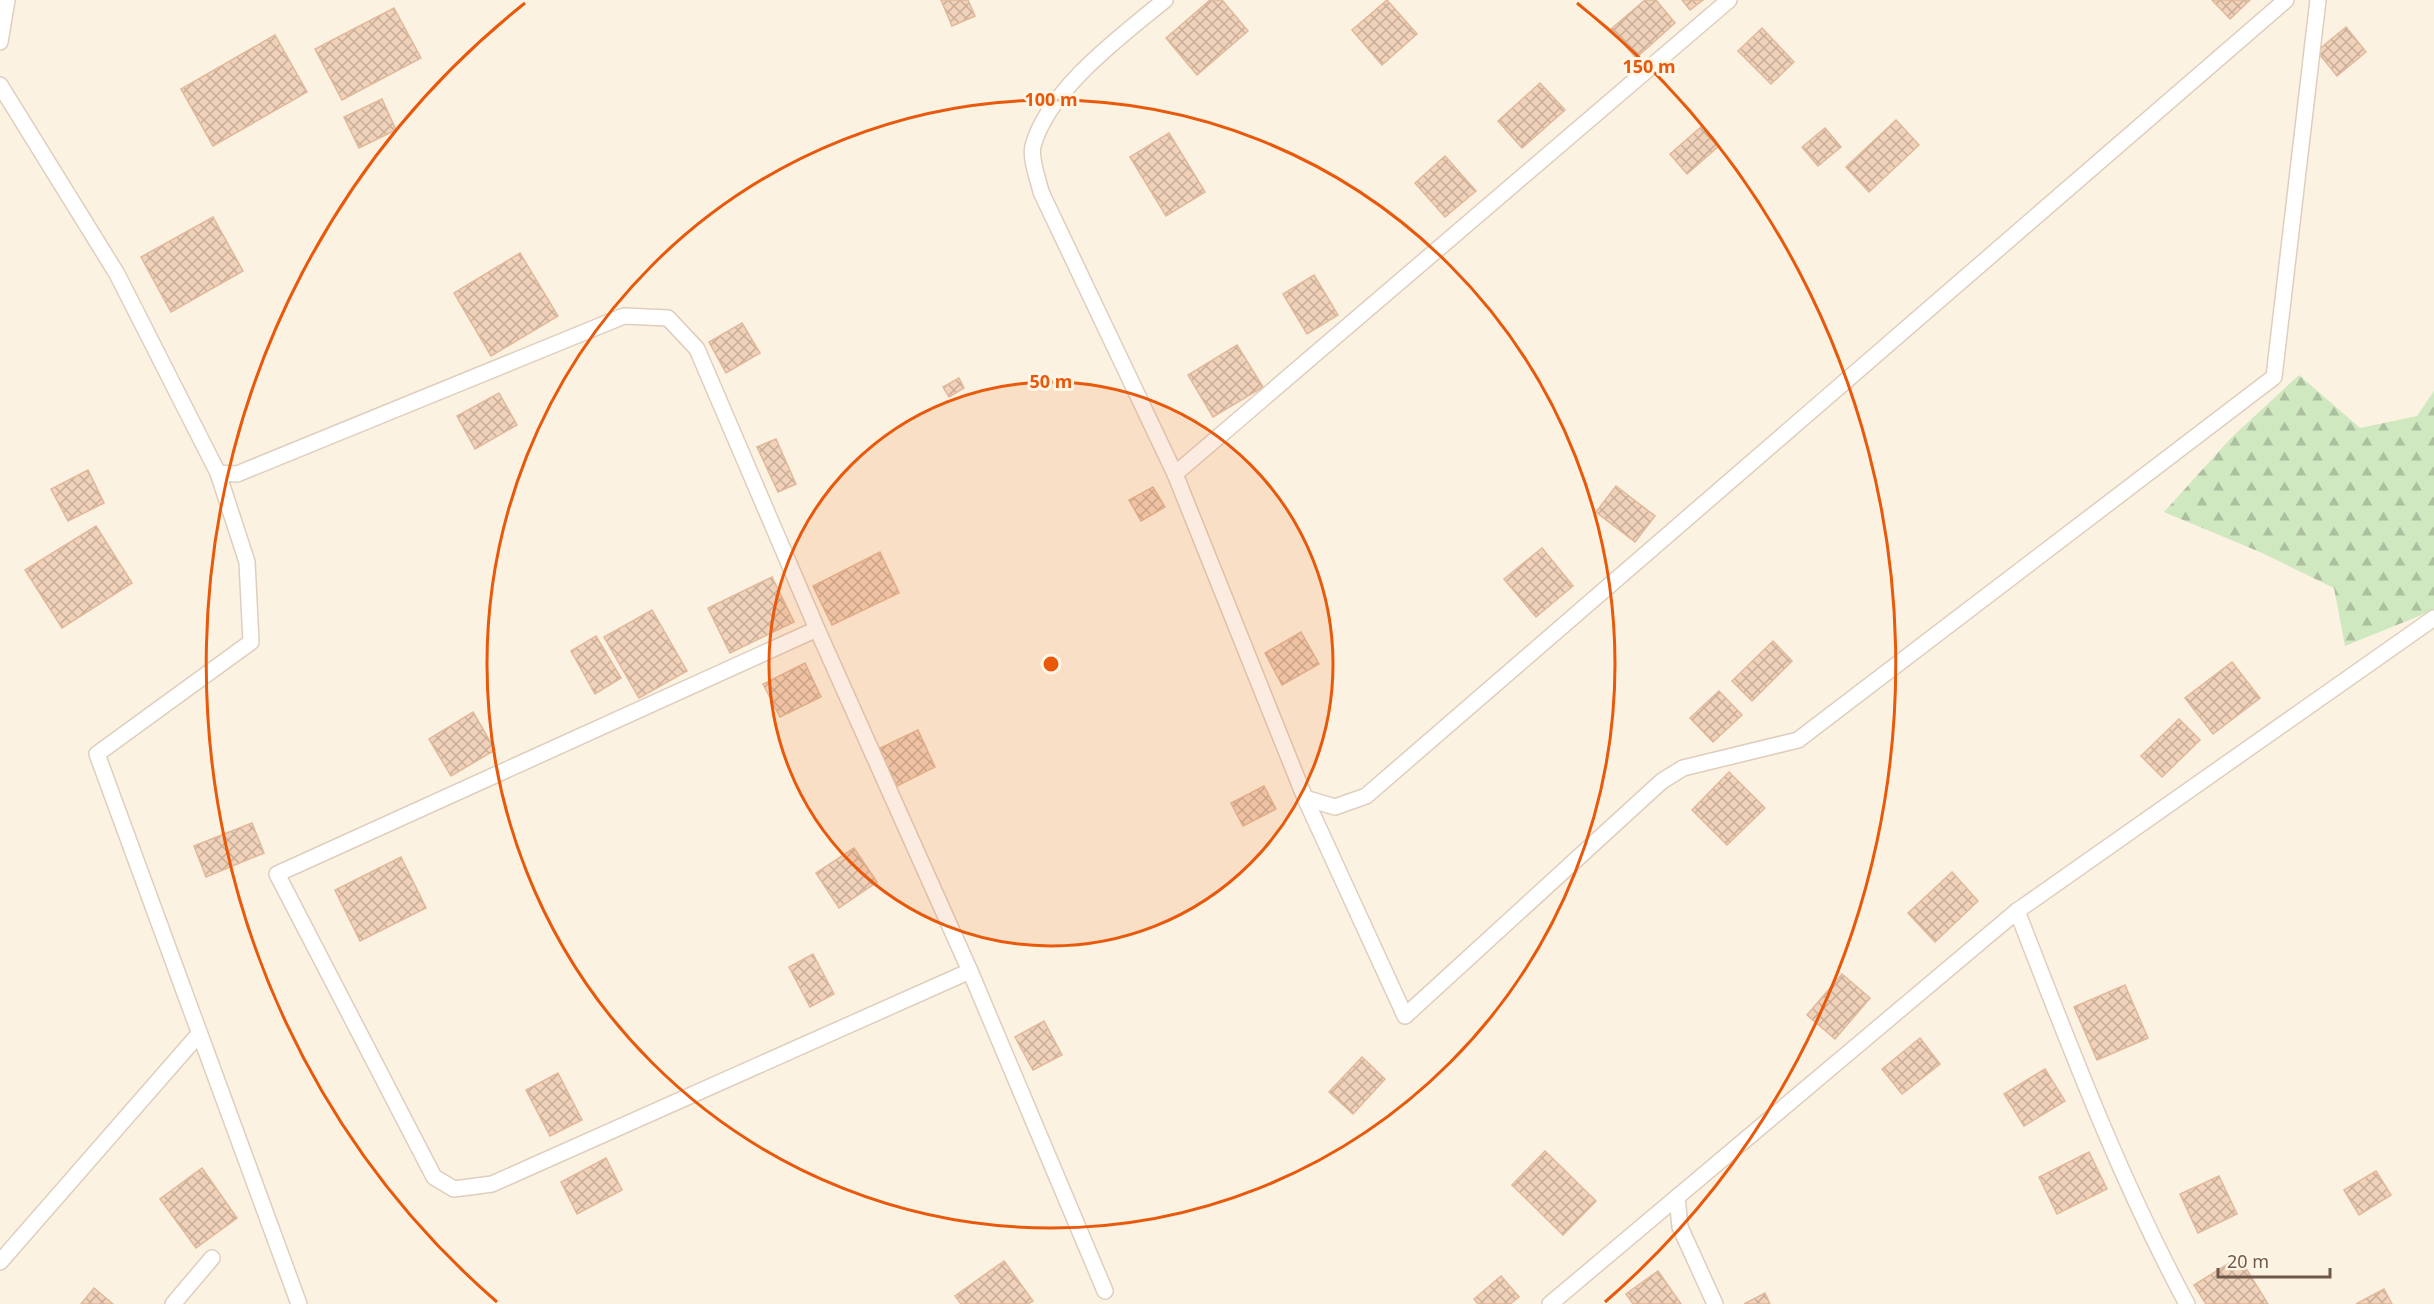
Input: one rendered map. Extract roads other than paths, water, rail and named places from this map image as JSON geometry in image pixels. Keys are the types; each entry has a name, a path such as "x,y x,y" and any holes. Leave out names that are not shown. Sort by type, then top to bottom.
{"lane":[{"path":"0,42 7,0"},
{"path":"1165,0 1120,38 1053,102 1033,148 1041,192 1175,474 1305,798 1405,1016 1662,781 1683,768 1798,740 2274,377 2318,0"},
{"path":"1175,474 1730,0"},
{"path":"1305,798 1335,807 1366,796 2286,0"},
{"path":"0,85 117,274 218,473 247,562 251,642 97,754 300,1304"},
{"path":"218,473 237,474 624,316 668,318 698,349 816,629 970,970 1105,1291"},
{"path":"1550,1304 2017,911 2434,618"},
{"path":"816,629 277,874 434,1177 454,1189 492,1184 970,970"},
{"path":"2017,911 2099,1120 2148,1232 2187,1304"},
{"path":"0,1262 199,1034"},
{"path":"1677,1197 1680,1227 1715,1304"},
{"path":"173,1304 212,1258"}]}
